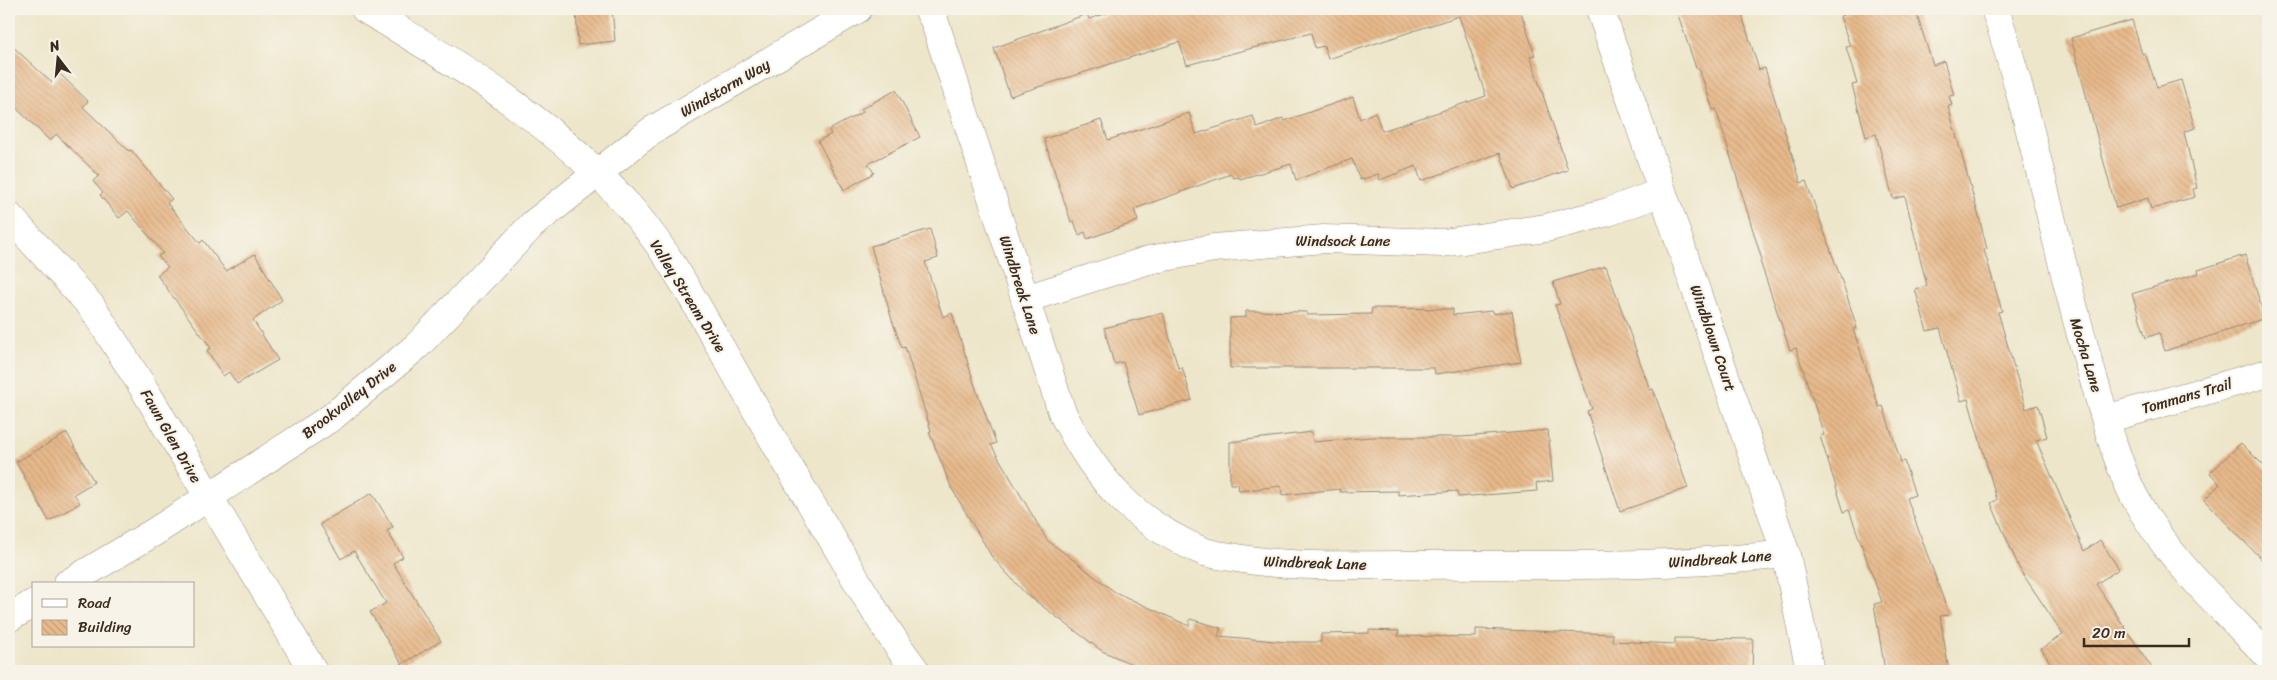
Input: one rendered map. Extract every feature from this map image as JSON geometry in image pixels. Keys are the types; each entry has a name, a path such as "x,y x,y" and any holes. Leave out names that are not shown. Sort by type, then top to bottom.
{"street":[{"name":"Valley Stream Drive","path":"365,9 448,60 539,121 596,172 633,211 676,272 871,605 916,671"},
{"name":"Windstorm Way","path":"596,172 651,131 858,9"},
{"name":"Windbreak Lane","path":"928,9 934,20 1062,412 1080,449 1113,492 1154,526 1203,552 1271,564 1350,565 1724,561 1786,554"},
{"name":"Windblown Court","path":"1600,9 1786,554 1810,671"},
{"name":"Mocha Lane","path":"1995,9 2015,68 2075,316 2106,419 2130,488 2158,534 2198,583 2268,656"},
{"name":"Brookvalley Drive","path":"70,582 207,498 332,417 417,346 533,224 596,172"},
{"name":"Windsock Lane","path":"1025,299 1149,260 1214,248 1324,239 1443,243 1546,228 1608,212 1662,192"},
{"name":"Fawn Glen Drive","path":"9,216 92,307 146,392 207,498 313,671"},
{"name":"Tommans Trail","path":"2106,419 2268,372"},
{"path":"9,618 32,604"}],"building":[{"path":"576,9 612,9 615,41 578,45"},
{"path":"1120,9 1520,9 1535,55 1530,56 1568,170 1513,189 1500,153 1421,181 1416,166 1380,180 1378,174 1360,180 1352,159 1296,180 1291,164 1240,179 1238,177 1233,178 1231,174 1134,209 1138,221 1087,239 1085,232 1079,235 1074,221 1071,222 1044,139 1101,120 1108,140 1189,113 1196,134 1253,116 1257,128 1283,118 1284,121 1353,97 1360,119 1375,112 1382,131 1486,96 1459,16 1328,59 1324,46 1315,48 1311,33 1187,65 1179,42 1010,96 994,48 1087,14 1089,19"},
{"path":"1676,9 1740,9 1759,70 1765,68 1801,183 1806,181 1846,293 1857,328 1853,329 1879,407 1883,406 1901,462 1904,461 1915,495 1907,498 1949,615 1940,616 1949,671 1885,671 1874,604 1882,602 1849,510 1844,512 1820,436 1824,435 1796,348 1790,350 1760,261 1762,260 1716,109 1713,110 1699,68 1696,68"},
{"path":"1862,9 1915,9 1933,65 1944,61 1954,95 1949,96 1952,105 1948,106 1987,249 1984,250 2002,311 1998,312 2026,409 2038,405 2047,437 2036,440 2084,551 2100,540 2119,569 2096,584 2154,671 2056,671 2041,649 2063,634 2020,570 1991,503 1997,500 1968,399 1961,401 1940,328 1927,331 1915,289 1927,286 1905,196 1893,199 1876,134 1866,137 1852,85 1857,84 1846,47 1850,46 1840,16"},
{"path":"2132,20 2142,54 2145,53 2157,87 2181,80 2195,128 2184,132 2197,188 2193,189 2195,197 2151,209 2148,198 2116,208 2071,38"},
{"path":"9,43 52,83 60,74 88,101 83,107 129,151 131,150 172,199 167,203 200,243 203,240 226,271 255,254 282,300 253,320 278,360 237,384 229,372 223,376 207,350 211,348 157,275 168,267 158,256 163,253 128,211 119,218 100,195 103,193 93,181 99,176 56,134 50,141 9,101"},
{"path":"896,90 920,137 868,164 874,173 844,190 818,141 831,134 829,130 863,112 861,109"},
{"path":"930,229 938,258 925,262 943,317 952,313 976,389 996,443 991,445 1047,540 1115,592 1189,626 1190,619 1221,628 1218,636 1287,642 1321,642 1321,634 1369,633 1369,630 1399,631 1398,636 1476,637 1476,629 1613,634 1612,641 1675,644 1675,638 1753,639 1752,671 1148,671 1102,651 1025,593 992,557 952,489 929,432 931,431 905,347 902,348 891,317 871,246"},
{"path":"2245,255 2265,318 2165,351 2159,333 2146,338 2132,294 2199,273 2198,270"},
{"path":"1606,266 1650,390 1653,389 1688,488 1620,511 1587,411 1592,409 1555,305 1560,304 1553,282"},
{"path":"1372,308 1453,309 1453,315 1492,311 1493,314 1512,311 1521,362 1435,374 1434,368 1230,368 1230,318 1246,317 1246,311 1307,312 1307,315 1371,314"},
{"path":"1163,313 1178,368 1182,367 1192,400 1139,415 1123,362 1114,364 1104,328"},
{"path":"1548,430 1553,481 1536,483 1537,491 1458,497 1457,491 1398,495 1398,491 1340,492 1340,489 1282,495 1281,486 1239,491 1238,484 1230,484 1230,442 1312,432 1313,442 1371,437 1462,437"},
{"path":"67,433 94,482 74,494 80,503 49,521 16,462"},
{"path":"2241,443 2268,470 2268,566 2204,500 2220,484 2210,473"},
{"path":"372,493 393,527 387,531 403,557 393,563 441,641 402,664 370,612 386,603 354,551 341,559 320,524"}]}
